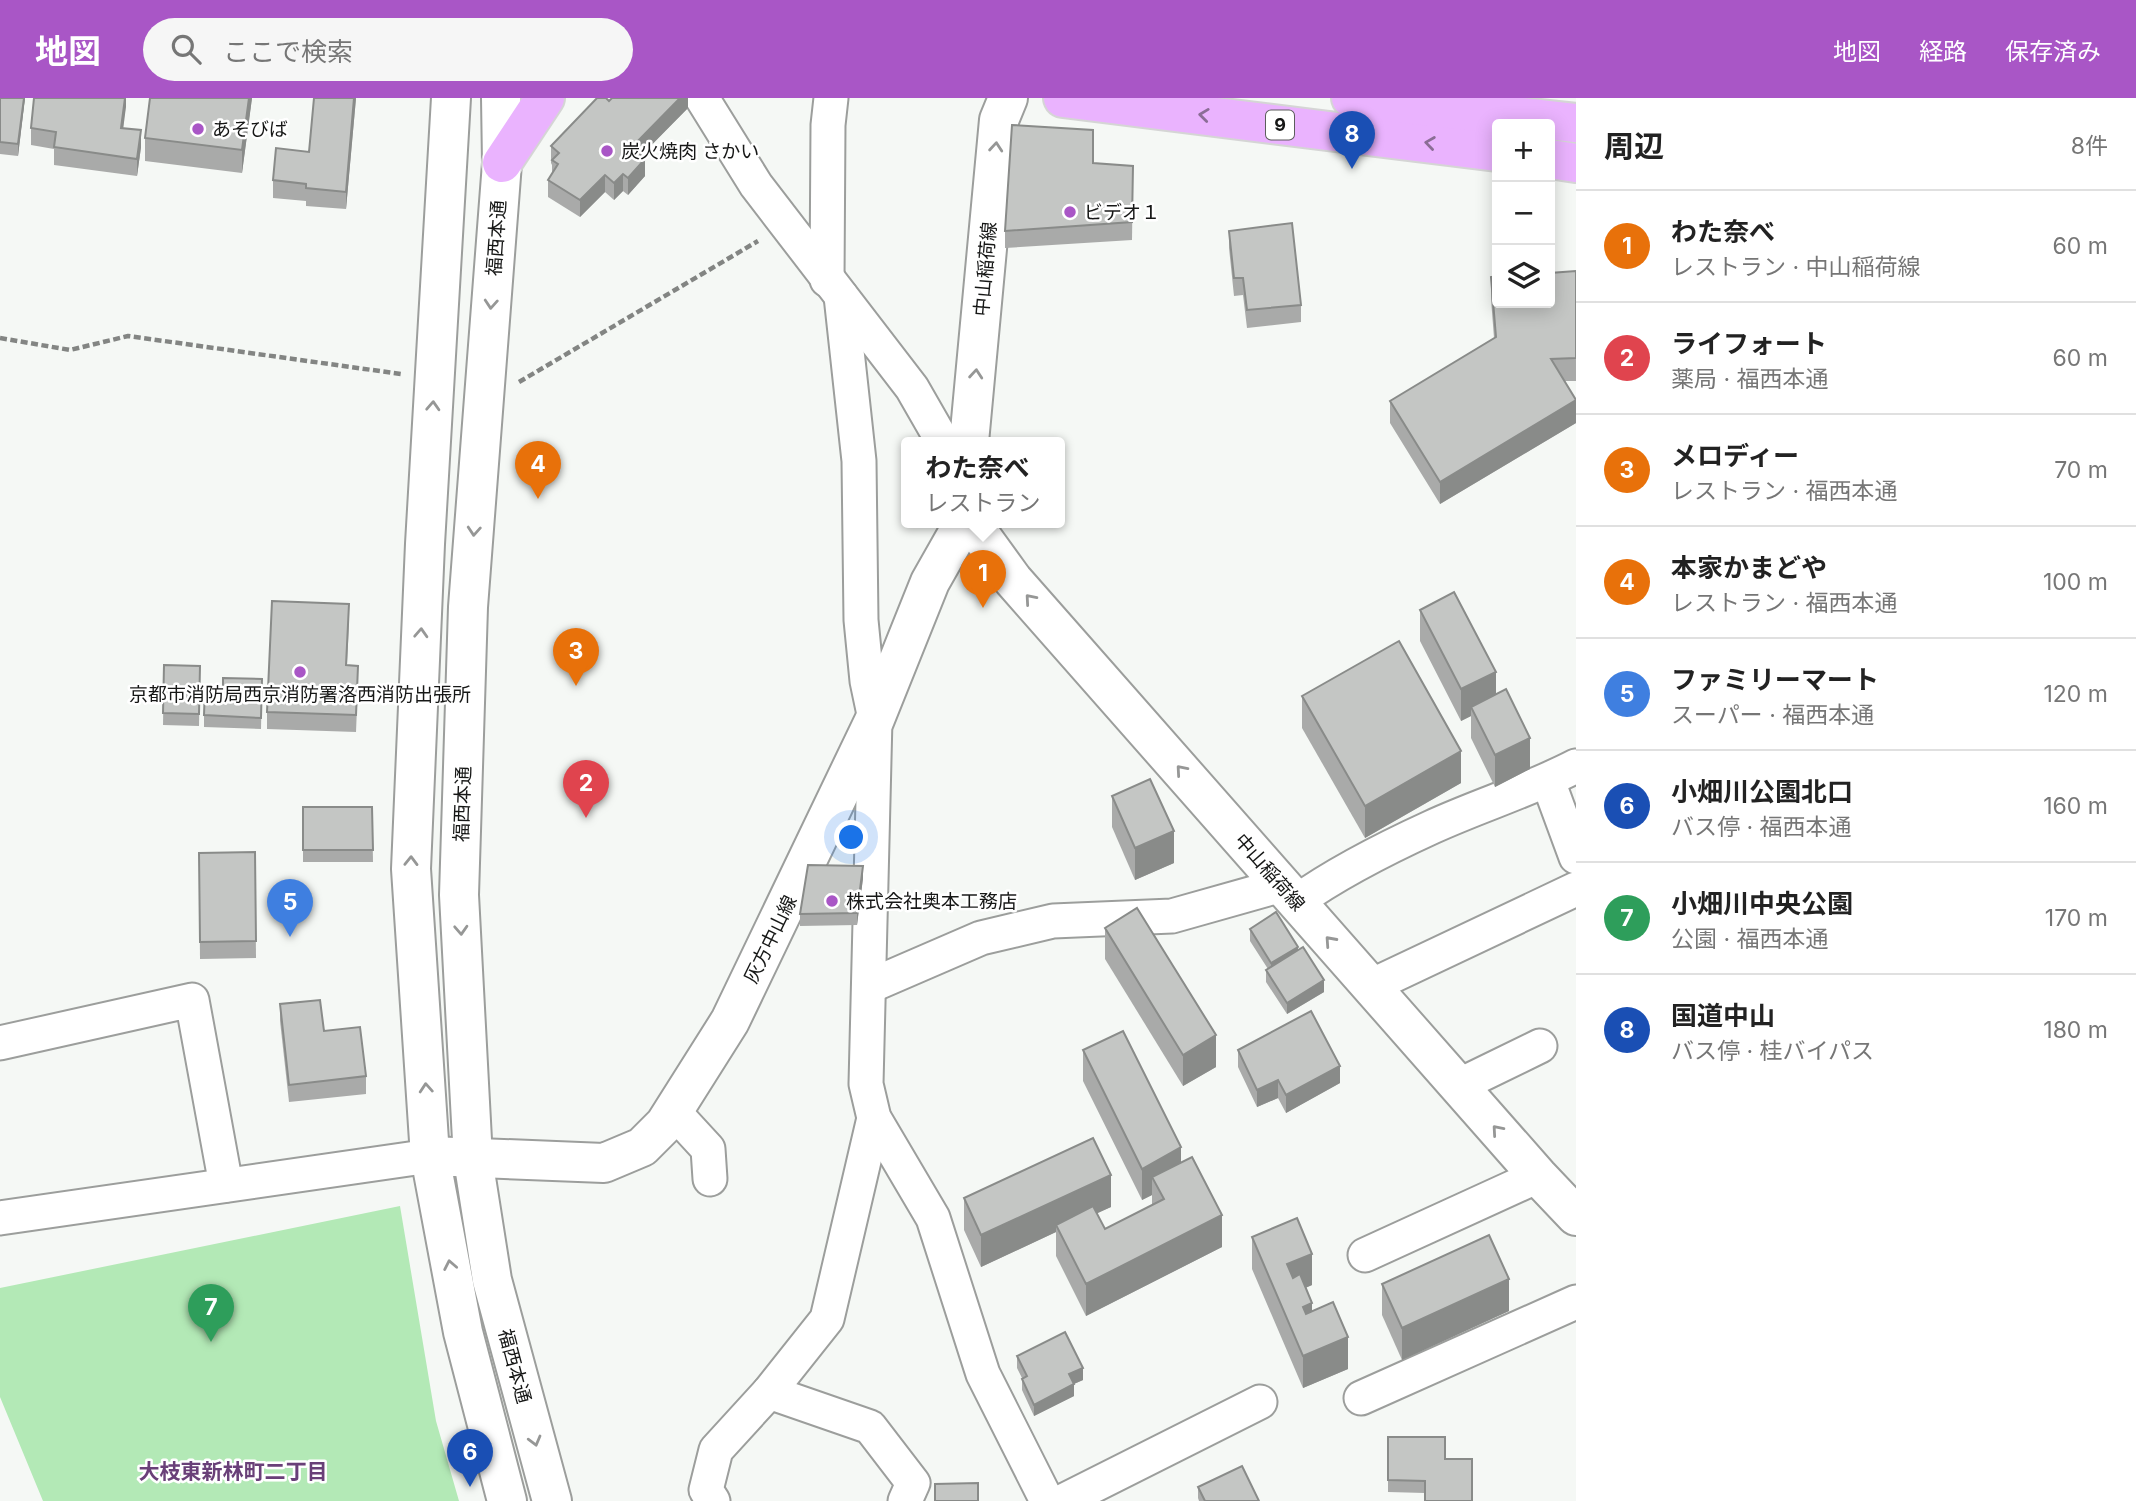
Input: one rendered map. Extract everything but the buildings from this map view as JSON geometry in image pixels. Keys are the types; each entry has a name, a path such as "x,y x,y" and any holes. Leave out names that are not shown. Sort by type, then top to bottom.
{"highway":[{"path":"502,163 545,98"},
{"name":"9","path":"1063,98 1492,151"},
{"path":"1350,98 1576,123"},
{"path":"1555,160 1576,163"}],"main road":[{"path":"451,98 426,530 411,869 430,1156 463,1332 507,1501"},
{"name":"福西本通","path":"501,98 502,163 468,607 459,881 473,1159 492,1280 552,1501"},
{"name":"中山稲荷線","path":"969,437 999,120 1008,98"},
{"name":"灰方中山線","path":"430,1156 604,1163 642,1147 664,1124 730,1021 875,719 930,582 961,528"},
{"name":"中山稲荷線","path":"975,528 1013,580 1289,894 1458,1086 1563,1196"}],"street":[{"path":"702,98 756,185 912,388 940,437"},
{"path":"831,98 828,125 834,288 859,461 861,620 867,681 875,719 866,1084 874,1118 933,1219 983,1374 1047,1501"},
{"path":"870,986 981,938 1053,920 1172,916 1289,894 1323,883 1433,826 1562,773 1576,857"},
{"path":"1371,986 1576,889"},
{"path":"0,1043 192,1000 226,1185"},
{"path":"1458,1086 1540,1046"},
{"path":"673,1111 708,1149 710,1179"},
{"path":"713,1501 706,1490 716,1450 769,1392 827,1320 874,1118"},
{"path":"0,1217 430,1156"},
{"path":"1365,1255 1563,1196"},
{"path":"1361,1398 1576,1301"},
{"path":"769,1392 870,1427 913,1483 905,1501"},
{"path":"1063,1501 1260,1402"}],"path":[{"path":"511,387 786,225"},
{"path":"0,338 69,350 128,335 402,374"}],"green space":[{"path":"400,1206 436,1421 459,1501 43,1501 0,1397 0,1288"}],"place":[{"name":"あそびば","path":"198,129"},
{"name":"炭火焼肉 さかい","path":"607,151"},
{"name":"国道中山","path":"1352,169"},
{"name":"ビデオ１","path":"1070,212"},
{"name":"本家かまどや","path":"538,499"},
{"name":"わた奈べ","path":"983,608"},
{"name":"京都市消防局西京消防署洛西消防出張所","path":"300,672"},
{"name":"メロディー","path":"576,686"},
{"name":"ライフォート","path":"586,818"},
{"name":"株式会社奥本工務店","path":"832,901"},
{"name":"ファミリーマート","path":"290,937"},
{"name":"小畑川中央公園","path":"211,1342"},
{"name":"小畑川公園北口","path":"470,1487"}],"district":[{"name":"大枝東新林町二丁目","path":"233,1472"}]}
